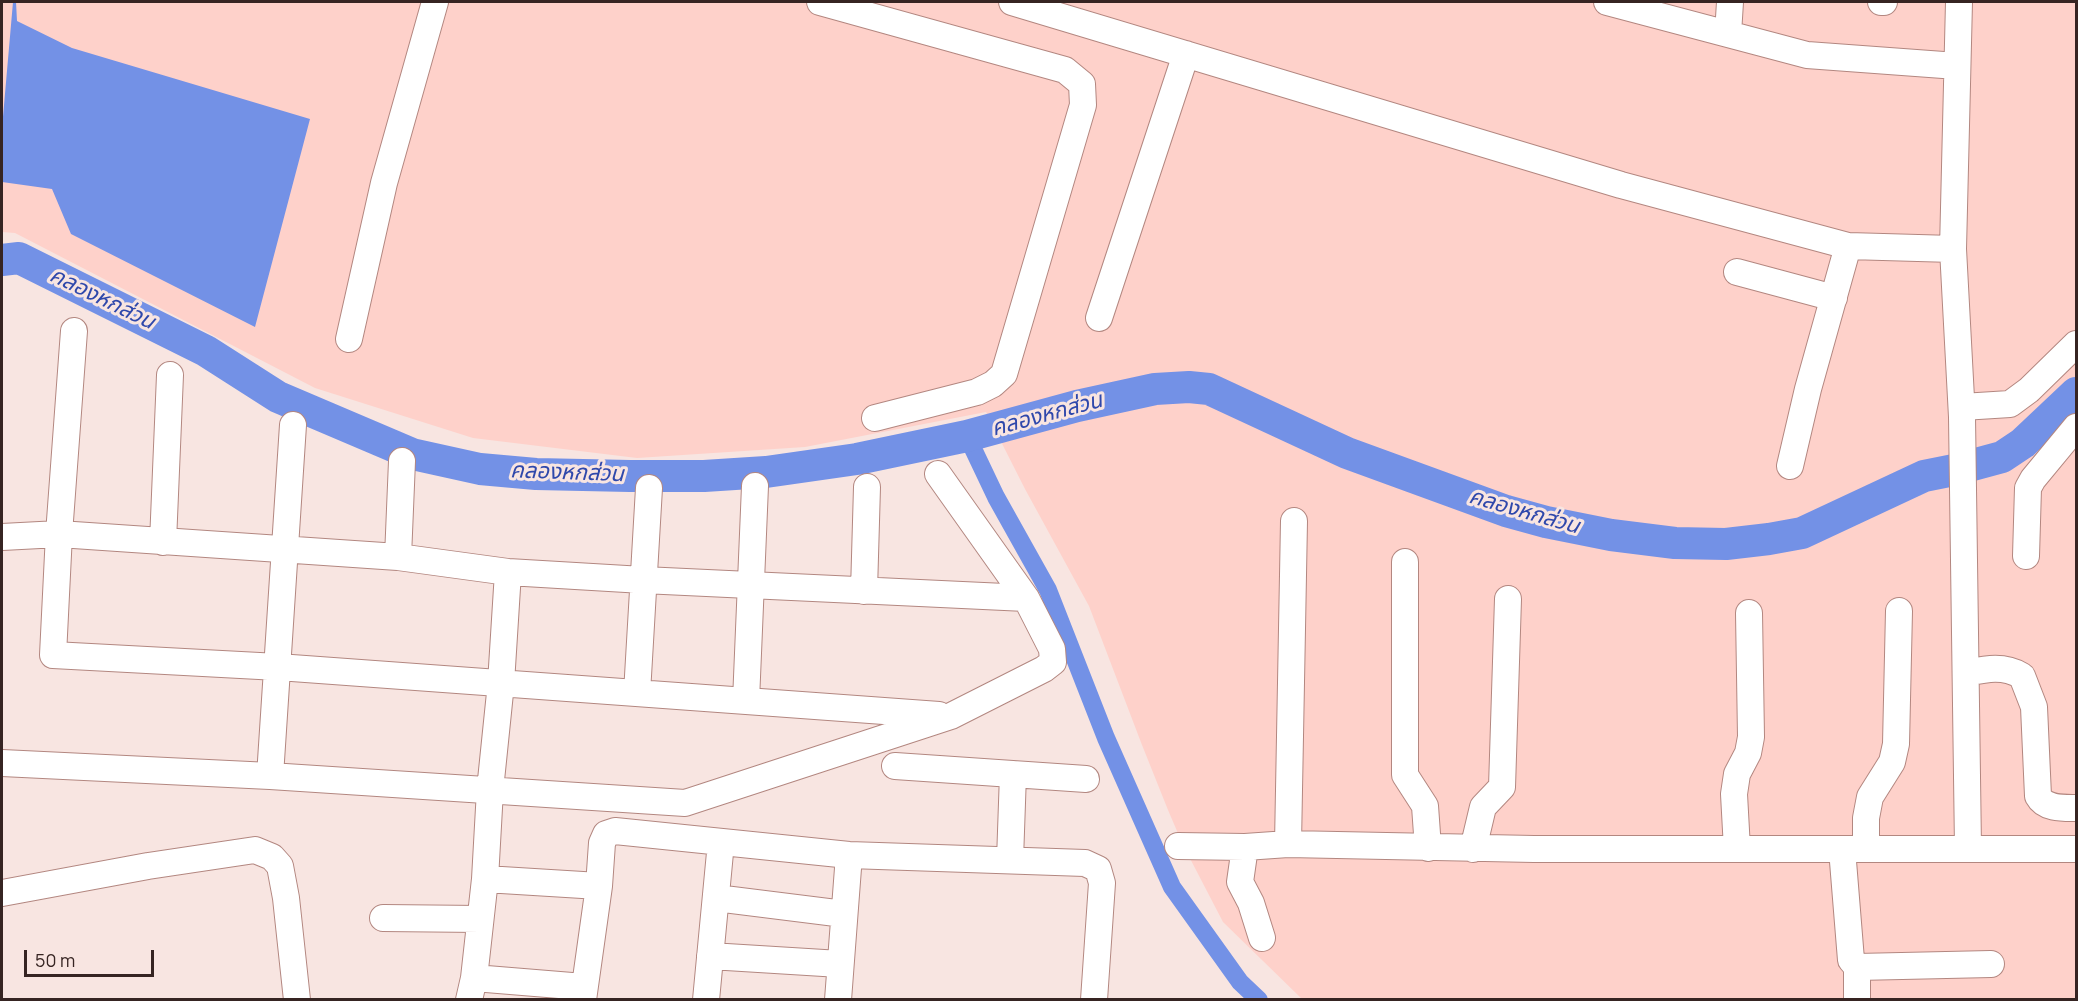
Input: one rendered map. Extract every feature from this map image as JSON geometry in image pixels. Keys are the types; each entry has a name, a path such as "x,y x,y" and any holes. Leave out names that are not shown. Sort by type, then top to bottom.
{"street":[{"path":"349,339 384,183 435,2"},
{"path":"820,2 1065,70 1082,84 1083,105 1004,374 993,384 977,392 875,418"},
{"path":"1012,2 1621,185 1848,246 1953,249"},
{"path":"1607,2 1807,54 1957,66"},
{"path":"1728,34 1730,2"},
{"path":"1959,2 1953,249 1962,412 1965,521 1968,848"},
{"path":"1099,318 1186,54"},
{"path":"1790,466 1808,389 1848,246"},
{"path":"1737,272 1834,298"},
{"path":"74,331 59,534 53,655 278,667 951,716"},
{"path":"1962,412 2010,404 2029,390 2076,344"},
{"path":"163,542 170,375"},
{"path":"270,776 293,425"},
{"path":"2026,556 2028,488 2076,427"},
{"path":"398,557 402,461"},
{"path":"2,763 270,776 685,803 951,716 1044,669 1053,662 1052,649 1026,598 938,474"},
{"path":"746,701 755,486"},
{"path":"864,591 867,487"},
{"path":"637,693 649,488"},
{"path":"1288,844 1294,521"},
{"path":"2,537 59,534 398,557 508,572 751,586 1026,598"},
{"path":"1406,562 1406,775 1425,806 1428,848"},
{"path":"508,572 484,879 471,989 584,993 602,843 606,834 615,831 849,855 1085,863 1098,869 1102,883 1094,999"},
{"path":"1473,849 1483,807 1502,787 1508,599"},
{"path":"1857,999 1857,967 1851,960 1854,849 1866,818 1870,797 1892,762 1896,744 1899,611"},
{"path":"1737,849 1734,794 1737,774 1748,753 1751,737 1749,613"},
{"path":"1967,674 2004,668 2022,676 2034,707 2038,796 2047,806 2076,808"},
{"path":"895,766 1086,779"},
{"path":"1010,860 1013,774"},
{"path":"706,999 721,842"},
{"path":"1178,846 1245,847 1288,844 1473,849 2076,849"},
{"path":"1245,847 1240,882 1251,903 1262,938"},
{"path":"2,893 148,866 255,850 272,857 280,866 286,898 297,999"},
{"path":"838,999 849,855"},
{"path":"484,879 598,886"},
{"path":"716,898 844,914"},
{"path":"383,918 480,919"},
{"path":"710,956 840,964"},
{"path":"1857,967 1991,964"}],"shaded area":[{"path":"2,2 2076,2 2076,999 1302,999 1223,922 1183,845 1168,810 1089,606 986,412 805,447 637,458 473,438 315,388 15,233 2,232"}],"water":[{"path":"13,2 16,2 17,21 72,48 310,119 255,327 71,234 52,189 2,182 2,128"}],"waterway":[{"name":"คลองหกส่วน","path":"2,260 19,258 206,351 278,397 412,454 480,469 536,474 704,476 766,472 857,459 967,436 1077,406 1155,389 1189,387 1209,389 1347,453 1506,511 1546,522 1611,535 1675,543 1726,544 1802,533 1924,476 2002,457 2023,443 2076,393"},
{"path":"967,436 996,497 1048,590 1106,738 1172,887 1240,982 1259,1000"}]}
